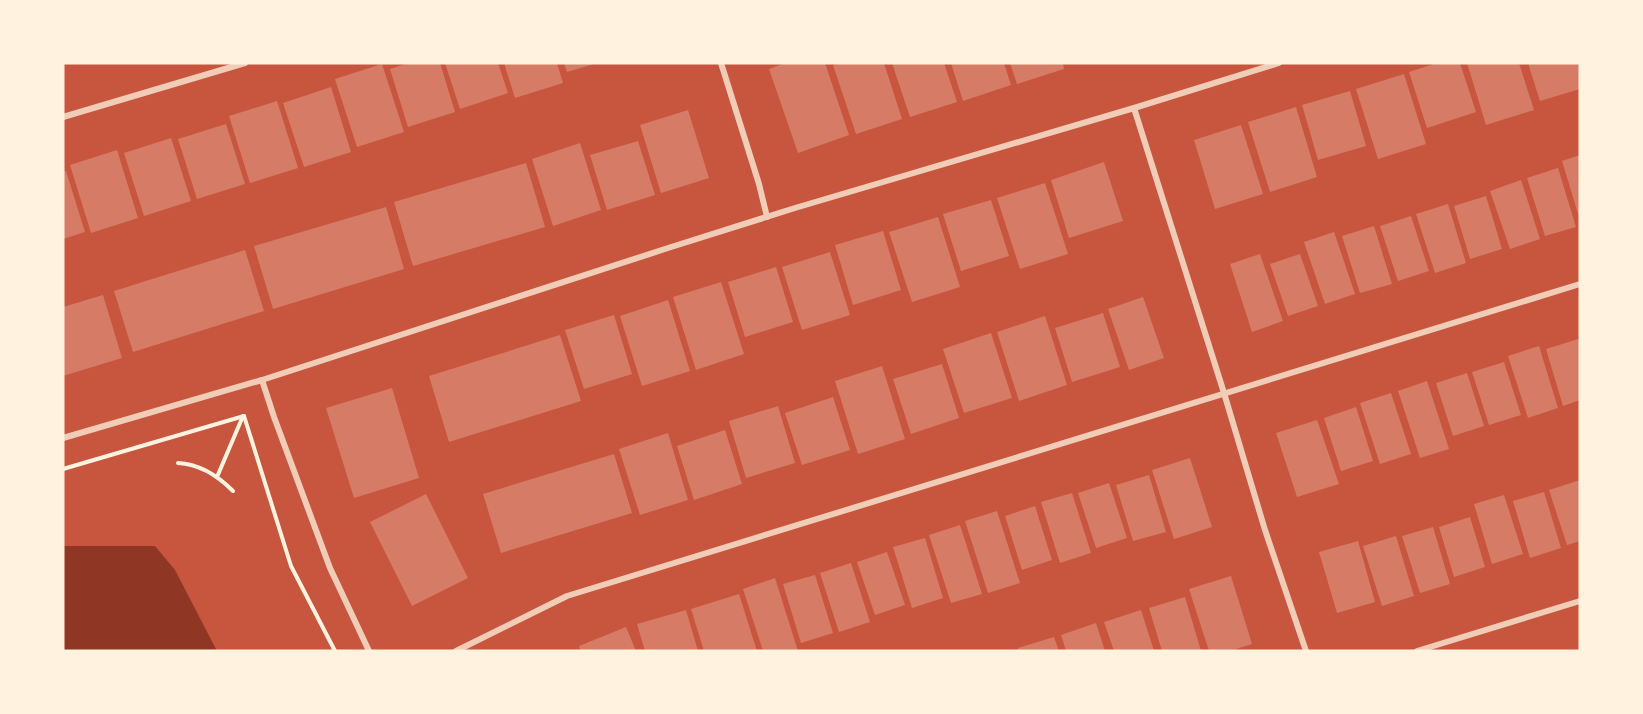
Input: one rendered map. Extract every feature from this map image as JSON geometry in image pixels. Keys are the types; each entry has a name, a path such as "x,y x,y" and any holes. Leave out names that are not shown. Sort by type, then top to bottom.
{"street":[{"path":"63,117 245,63"},
{"path":"721,63 759,183 767,217"},
{"path":"63,438 262,380 767,217 1279,63"},
{"path":"1134,108 1265,530 1306,651"},
{"path":"456,651 567,596 1580,284"},
{"path":"262,380 330,568 369,651"},
{"path":"1417,651 1580,601"}],"path":[{"path":"63,469 244,416"},
{"path":"217,477 244,416"},
{"path":"244,416 291,566 335,651"},
{"path":"178,464 191,464 217,477 232,491"}],"shaded area":[{"path":"63,546 155,546 175,570 217,651 63,651"}],"building":[{"path":"409,63 440,63 455,112 408,127 390,69"},
{"path":"445,63 498,63 508,93 460,109"},
{"path":"504,63 557,63 563,83 515,98"},
{"path":"564,63 594,63 594,64 567,72"},
{"path":"785,63 825,63 849,135 798,153 769,69"},
{"path":"884,63 902,119 856,134 833,65"},
{"path":"892,63 944,63 957,102 910,117"},
{"path":"951,63 1004,63 1011,85 963,101"},
{"path":"1010,63 1063,63 1064,69 1017,84"},
{"path":"1437,63 1460,63 1476,112 1427,128 1409,72"},
{"path":"1467,63 1519,63 1534,110 1486,125"},
{"path":"1528,63 1579,63 1580,89 1540,101"},
{"path":"382,64 404,132 357,147 335,79"},
{"path":"1404,74 1426,144 1378,159 1356,89"},
{"path":"331,87 351,152 304,167 283,103"},
{"path":"1350,91 1366,146 1318,160 1302,105"},
{"path":"277,101 298,168 250,183 229,116"},
{"path":"1296,107 1317,177 1270,192 1248,122"},
{"path":"688,110 709,178 661,193 640,125"},
{"path":"226,124 245,184 197,199 178,139"},
{"path":"1241,125 1263,194 1215,209 1194,140"},
{"path":"171,138 191,201 144,216 124,153"},
{"path":"638,141 655,195 607,210 590,155"},
{"path":"580,143 601,210 553,226 532,159"},
{"path":"117,150 138,218 91,233 70,165"},
{"path":"1580,155 1580,217 1579,217 1562,161"},
{"path":"1104,162 1123,221 1069,238 1051,180"},
{"path":"526,163 545,227 413,266 394,202"},
{"path":"1558,168 1576,227 1545,236 1527,178"},
{"path":"66,171 85,232 63,239 63,172"},
{"path":"1521,180 1540,239 1510,249 1490,191"},
{"path":"1045,183 1068,254 1020,269 997,198"},
{"path":"1486,196 1502,249 1470,259 1454,206"},
{"path":"991,200 1009,256 961,271 943,214"},
{"path":"1448,204 1466,263 1435,273 1416,214"},
{"path":"386,207 404,269 273,309 254,246"},
{"path":"1411,216 1429,271 1398,281 1380,226"},
{"path":"938,217 960,287 912,302 889,232"},
{"path":"1374,226 1392,284 1360,293 1342,236"},
{"path":"883,231 901,290 853,305 835,245"},
{"path":"1334,232 1355,294 1325,304 1304,242"},
{"path":"245,250 264,311 133,352 114,291"},
{"path":"830,252 850,315 802,330 782,267"},
{"path":"1260,254 1283,321 1252,332 1230,264"},
{"path":"1300,254 1318,306 1288,316 1270,264"},
{"path":"776,267 793,322 745,337 728,282"},
{"path":"721,282 744,354 696,370 673,297"},
{"path":"103,295 122,358 63,376 63,307"},
{"path":"1143,297 1164,358 1129,370 1108,309"},
{"path":"668,300 690,371 642,386 620,316"},
{"path":"1103,313 1120,367 1072,382 1055,328"},
{"path":"614,315 632,374 584,389 565,330"},
{"path":"1045,316 1067,385 1019,401 997,332"},
{"path":"991,333 1012,398 964,413 943,349"},
{"path":"560,335 581,401 449,442 429,376"},
{"path":"1578,339 1580,345 1580,400 1563,406 1546,349"},
{"path":"1539,346 1558,408 1528,418 1508,356"},
{"path":"1504,362 1521,415 1489,425 1472,372"},
{"path":"942,364 959,418 911,434 893,379"},
{"path":"882,366 905,439 858,454 835,381"},
{"path":"1467,373 1484,426 1453,436 1436,383"},
{"path":"1427,381 1449,449 1420,458 1398,391"},
{"path":"392,388 419,478 354,498 326,408"},
{"path":"1391,393 1411,454 1380,464 1360,403"},
{"path":"833,397 850,450 802,465 785,413"},
{"path":"778,406 795,463 746,478 729,421"},
{"path":"1356,407 1373,461 1341,471 1324,418"},
{"path":"1317,420 1339,484 1297,497 1276,433"},
{"path":"725,430 742,484 694,500 677,446"},
{"path":"668,433 688,500 640,515 619,449"},
{"path":"614,454 632,513 501,553 483,494"},
{"path":"1190,458 1212,527 1174,539 1152,470"},
{"path":"1149,475 1166,532 1133,541 1116,485"},
{"path":"1580,480 1580,541 1567,545 1549,490"},
{"path":"1109,483 1127,538 1096,548 1078,493"},
{"path":"1544,492 1561,548 1530,558 1513,501"},
{"path":"1072,493 1091,553 1060,563 1041,502"},
{"path":"426,494 468,578 412,606 370,522"},
{"path":"1504,495 1523,554 1492,564 1474,504"},
{"path":"1035,506 1052,560 1022,570 1005,516"},
{"path":"997,511 1020,583 988,593 965,521"},
{"path":"1470,517 1485,567 1454,577 1439,527"},
{"path":"960,525 982,594 951,603 929,535"},
{"path":"1433,527 1450,584 1420,593 1402,536"},
{"path":"1396,536 1414,596 1382,606 1363,546"},
{"path":"925,538 943,598 912,608 893,547"},
{"path":"1358,541 1375,602 1337,613 1319,552"},
{"path":"887,552 905,605 875,615 857,562"},
{"path":"851,563 870,622 839,632 820,573"},
{"path":"815,575 833,633 801,643 783,584"},
{"path":"1231,576 1252,644 1230,651 1209,651 1189,589"},
{"path":"775,578 798,651 763,651 743,589"},
{"path":"739,594 757,651 704,651 691,609"},
{"path":"1185,597 1201,651 1162,651 1149,608"},
{"path":"686,610 698,651 645,651 637,624"},
{"path":"1141,610 1154,651 1114,651 1104,622"},
{"path":"1096,623 1105,651 1066,651 1061,635"},
{"path":"626,627 636,651 581,651 579,646"},
{"path":"1054,637 1059,651 1019,651 1018,648"}]}
